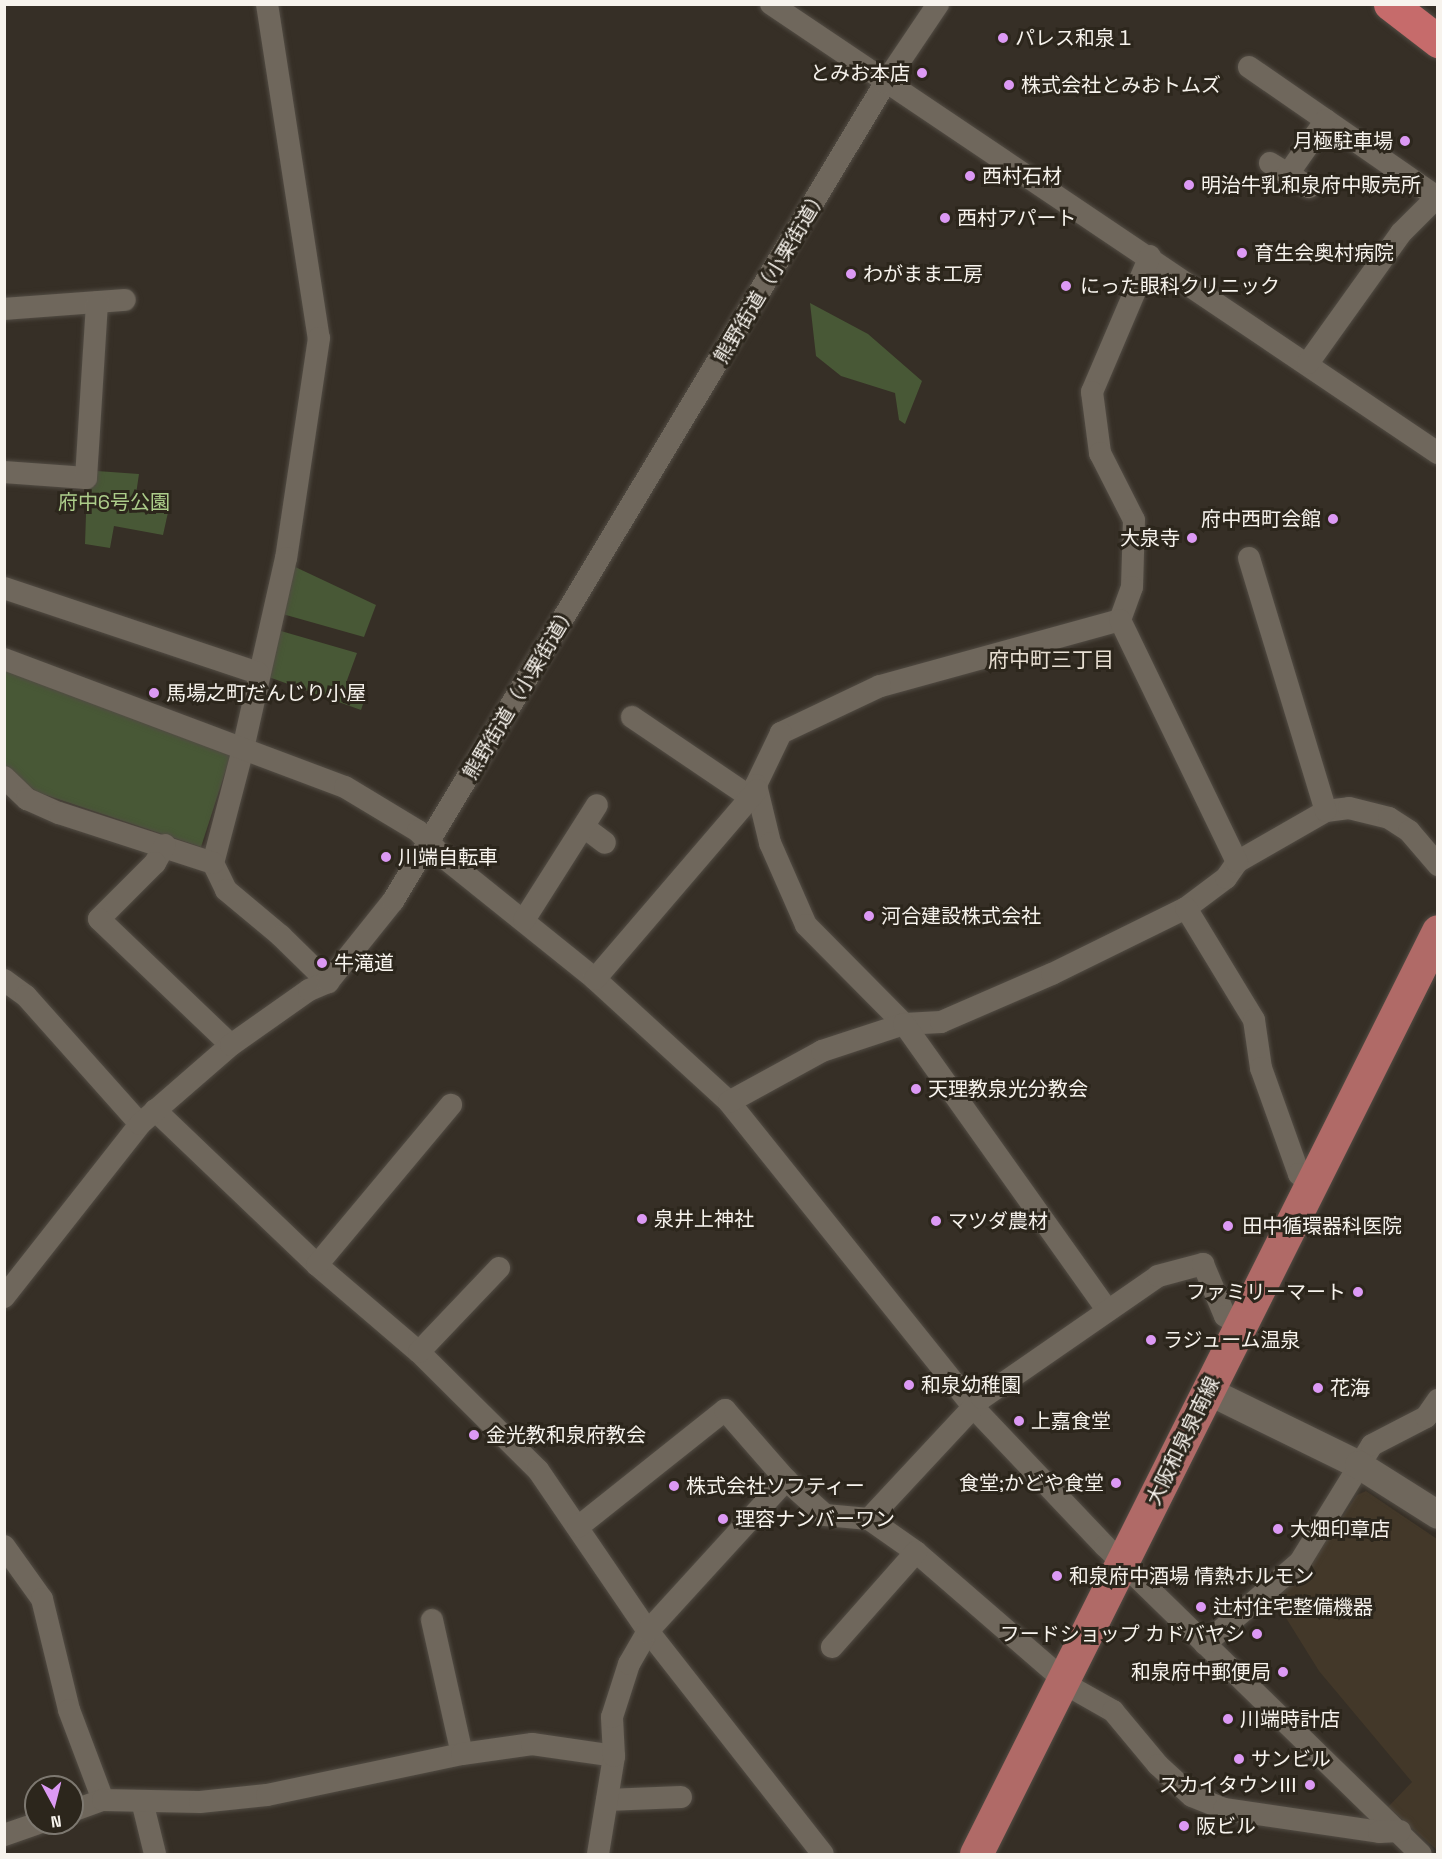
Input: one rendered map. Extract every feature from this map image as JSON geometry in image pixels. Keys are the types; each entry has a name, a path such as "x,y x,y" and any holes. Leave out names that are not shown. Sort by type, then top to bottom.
{"highway":[{"path":"1390,4 1437,41"}],"main road":[{"name":"大阪和泉泉南線","path":"976,1854 1063,1677 1124,1564 1240,1323 1311,1186 1437,931"}],"street":[{"path":"267,4 319,338 286,558 258,673 243,749 213,863 226,890 281,936 328,982"},
{"path":"771,4 885,83 1150,256 1437,453"},
{"name":"熊野街道（小栗街道）","path":"4,1297 147,1117 231,1045 309,990 328,982 393,901 427,841 687,418 885,83 938,4"},
{"path":"1250,67 1437,196 1401,232 1308,363"},
{"path":"1310,188 1279,169 1326,120"},
{"path":"1150,256 1092,392 1100,453 1134,520 1132,587 1120,620 1237,862"},
{"path":"4,309 125,300"},
{"path":"4,472 86,478 97,302"},
{"path":"1249,558 1326,811"},
{"path":"4,588 258,673"},
{"path":"595,979 754,794 781,733 870,690 1120,620"},
{"path":"4,659 345,787 418,831 427,841 595,979 729,1102 975,1409 1124,1564 1421,1854"},
{"path":"632,717 754,794 770,843 806,925 904,1024 1107,1311"},
{"path":"4,777 27,799 59,813 165,845 213,863"},
{"path":"524,920 597,805"},
{"path":"729,1102 822,1051 904,1024 941,1022 1052,974 1186,908 1226,878 1237,862 1326,811 1349,808 1389,818 1409,831 1437,865"},
{"path":"584,827 605,843"},
{"path":"165,845 155,862 99,919 231,1045"},
{"path":"1186,908 1254,1020 1261,1068 1299,1174 1311,1186"},
{"path":"4,980 26,996 147,1117 419,1352 538,1470 648,1631 823,1854"},
{"path":"317,1265 451,1105"},
{"path":"869,1519 975,1409 982,1398 1158,1276 1203,1264 1225,1316 1240,1323"},
{"path":"419,1352 500,1268"},
{"path":"1208,1391 1359,1465 1437,1515"},
{"path":"1205,1644 1300,1562 1372,1445 1426,1417 1437,1400"},
{"path":"578,1527 725,1410 786,1480 825,1515 869,1519 916,1552 1063,1677 1074,1689 1113,1711 1158,1765 1192,1796 1224,1809 1379,1832 1400,1831"},
{"path":"598,1854 614,1756 612,1717 629,1664 648,1631 786,1480"},
{"path":"4,1546 42,1599 69,1710 103,1800"},
{"path":"832,1647 916,1552"},
{"path":"432,1620 462,1754"},
{"path":"84,1807 103,1800 200,1802 267,1796 462,1754 532,1744 614,1756"},
{"path":"607,1800 681,1797"},
{"path":"142,1801 156,1854"},
{"path":"4,1835 24,1828"}],"shaded area":[{"path":"1366,1491 1437,1539 1437,1850 1388,1807 1412,1782 1319,1671 1273,1597 1309,1567 1357,1495"}],"green space":[{"path":"810,303 868,334 922,381 905,424 899,420 895,393 841,376 816,356"},
{"name":"府中6号公園","path":"97,471 139,474 136,494 171,499 163,535 114,526 110,548 85,544 87,486 95,486"},
{"path":"291,565 376,605 364,637 279,613"},
{"path":"274,629 357,653 346,683 367,692 361,710 263,675"},
{"path":"5,669 233,748 201,847 37,792 5,768"}],"place":[{"name":"パレス和泉１","path":"1003,38"},
{"name":"とみお本店","path":"922,73"},
{"name":"株式会社とみおトムズ","path":"1009,85"},
{"name":"月極駐車場","path":"1405,141"},
{"name":"西村石材","path":"970,176"},
{"name":"明治牛乳和泉府中販売所","path":"1189,185"},
{"name":"西村アパート","path":"945,218"},
{"name":"育生会奥村病院","path":"1242,253"},
{"name":"わがまま工房","path":"851,274"},
{"name":"にった眼科クリニック","path":"1066,286"},
{"name":"府中西町会館","path":"1333,519"},
{"name":"大泉寺","path":"1192,538"},
{"name":"馬場之町だんじり小屋","path":"154,693"},
{"name":"川端自転車","path":"386,857"},
{"name":"河合建設株式会社","path":"869,916"},
{"name":"牛滝道","path":"322,963"},
{"name":"天理教泉光分教会","path":"916,1089"},
{"name":"泉井上神社","path":"642,1219"},
{"name":"マツダ農材","path":"936,1221"},
{"name":"田中循環器科医院","path":"1228,1226"},
{"name":"ファミリーマート","path":"1358,1292"},
{"name":"ラジューム温泉","path":"1151,1340"},
{"name":"和泉幼稚園","path":"909,1385"},
{"name":"花海","path":"1318,1388"},
{"name":"上嘉食堂","path":"1019,1421"},
{"name":"金光教和泉府教会","path":"474,1435"},
{"name":"食堂;かどや食堂","path":"1116,1483"},
{"name":"株式会社ソフティー","path":"674,1486"},
{"name":"理容ナンバーワン","path":"723,1519"},
{"name":"大畑印章店","path":"1278,1529"},
{"name":"和泉府中酒場 情熱ホルモン","path":"1057,1576"},
{"name":"辻村住宅整備機器","path":"1201,1607"},
{"name":"フードショップ カドバヤシ","path":"1257,1634"},
{"name":"和泉府中郵便局","path":"1283,1672"},
{"name":"川端時計店","path":"1228,1719"},
{"name":"サンビル","path":"1239,1759"},
{"name":"スカイタウンⅢ","path":"1310,1785"},
{"name":"阪ビル","path":"1184,1826"}],"district":[{"name":"府中町三丁目","path":"1051,660"}]}
